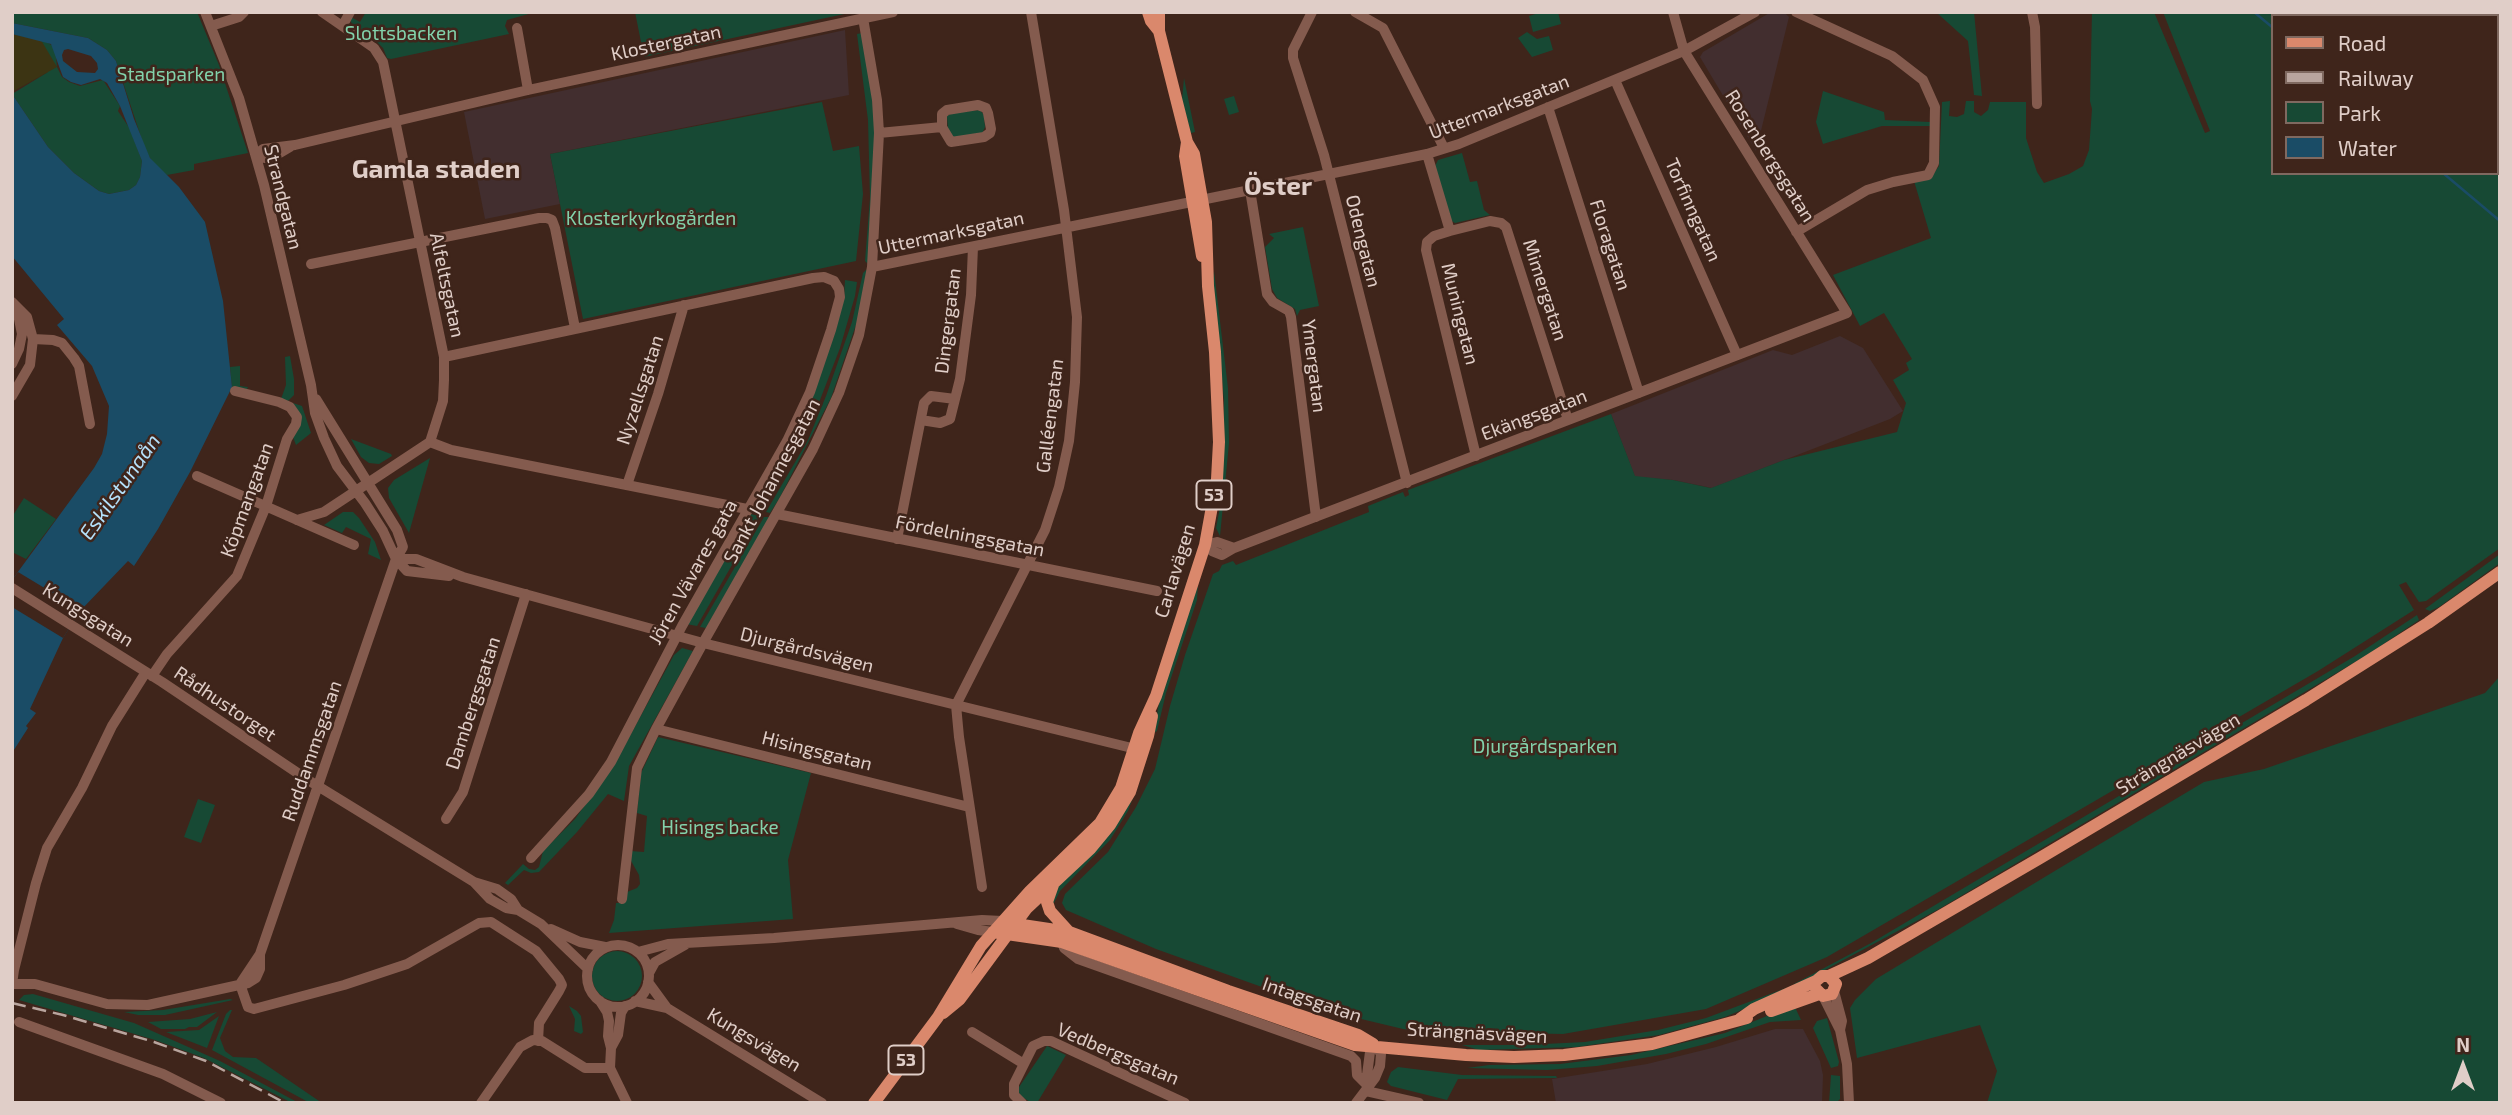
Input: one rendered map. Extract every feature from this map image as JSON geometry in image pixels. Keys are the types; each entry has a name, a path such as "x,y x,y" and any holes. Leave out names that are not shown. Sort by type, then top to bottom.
{"main road":[{"name":"Carlavägen","path":"1148,12 1150,21 1159,30"},
{"name":"Carlavägen","path":"1004,927 1091,848 1110,825 1130,792 1139,750 1205,544 1215,492 1219,442 1206,222 1198,200 1194,154 1187,142 1159,30 1159,12"},
{"name":"Strängnäsvägen","path":"1376,1046 1514,1057 1564,1055 1652,1044 1740,1019 1754,1009 1826,988 1868,958 2306,700 2428,623 2500,572"},
{"name":"Carlavägen","path":"874,1103 938,1017 960,999 1004,927 1030,891 1100,823 1139,750"},
{"path":"1057,880 1048,894 1048,902 1050,911 1066,937"},
{"name":"Intagsgatan","path":"1004,927 1066,937 1358,1035 1376,1046"}],"street":[{"name":"Strandgatan","path":"205,12 239,98 256,155 315,413 338,466 383,531 396,559"},
{"path":"211,26 239,17 244,12"},
{"name":"Alfeltsgatan","path":"322,12 379,53 383,62 444,357 443,401 430,442"},
{"path":"343,25 350,12"},
{"name":"Klostergatan","path":"256,155 273,157 295,145 394,121 893,12"},
{"name":"Galléengatan","path":"956,705 1045,530 1069,441 1075,382 1077,317 1066,226 1031,12"},
{"name":"Odengatan","path":"1312,12 1293,50 1293,58 1328,173 1407,482"},
{"path":"1354,12 1383,28 1444,148"},
{"name":"Rosenbergsgatan","path":"1673,12 1684,51 1847,313"},
{"name":"Uttermarksgatan","path":"872,267 1427,154 1459,144 1684,51 1755,12"},
{"path":"1796,12 1892,56 1923,80 1936,107 1934,163 1928,175 1867,190 1796,232"},
{"path":"2032,12 2035,27 2037,104"},
{"name":"Sankt Johannesgatan","path":"622,899 635,776 656,729 813,449 839,393 859,335 872,267 879,133 877,100 863,18"},
{"path":"517,28 528,90"},
{"name":"Torfinngatan","path":"1615,80 1737,355"},
{"path":"978,105 986,108 991,129 984,137 951,142 942,127 942,114 947,110 978,105"},
{"name":"Floragatan","path":"1548,107 1639,393"},
{"path":"879,133 942,127"},
{"path":"1427,154 1450,232"},
{"name":"Ymergatan","path":"1250,190 1267,294 1273,302 1289,311 1291,317 1316,517"},
{"path":"311,264 547,218 552,220 555,228 575,328"},
{"name":"Mimergatan","path":"1450,232 1490,221 1502,223 1507,227 1568,420"},
{"name":"Muningatan","path":"1450,232 1434,236 1427,242 1426,250 1476,456"},
{"name":"Dingergatan","path":"921,420 946,422 950,419 960,379 974,247"},
{"name":"Jören Vävares gata","path":"531,858 589,794 611,762 677,635 786,441 810,392 840,297 834,281 824,277 684,305"},
{"path":"444,357 684,305"},
{"name":"Nyzellsgatan","path":"627,485 684,305"},
{"path":"12,396 30,365 33,339 27,317 14,306"},
{"path":"12,364 21,340 14,306"},
{"name":"Ekängsgatan","path":"1205,544 1217,542 1234,548 1847,313"},
{"path":"33,339 62,343 74,358 79,366 90,424"},
{"name":"Köpmangatan","path":"12,984 47,848 82,788 112,726 149,674 237,576 266,506 297,417 290,407 279,402 235,391"},
{"name":"Strandgatan","path":"312,394 401,539 403,547 396,559"},
{"name":"Dingergatan","path":"897,539 926,399 931,396 955,399"},
{"path":"298,520 316,516 430,442 451,450 747,509"},
{"path":"197,476 354,545"},
{"name":"Fördelningsgatan","path":"776,513 1157,591"},
{"name":"Djurgårdsvägen","path":"396,559 416,559 463,577 703,643 1139,750"},
{"name":"Ruddammsgatan","path":"240,984 260,954 396,559"},
{"name":"Kungsgatan","path":"12,588 149,674"},
{"name":"Dambergsgatan","path":"446,819 463,792 526,594"},
{"name":"Rådhustorget","path":"149,674 319,787"},
{"path":"956,705 958,737 982,887"},
{"name":"Hisingsgatan","path":"656,729 970,807"},
{"path":"319,787 474,882 497,889 511,899 518,909 541,924 580,942 604,947 622,945 638,952 646,964 648,977 643,993 621,1013 618,1035 611,1048"},
{"path":"12,984 35,984 107,1004 124,1006 148,1005 240,984 248,1007 254,1009 394,968 479,923 491,922 541,955 562,985 542,1016 538,1041"},
{"name":"Intagsgatan","path":"638,952 668,944 956,923 978,930 1004,927"},
{"path":"541,924 587,969"},
{"name":"Intagsgatan","path":"1066,937 1064,948 1078,959 1351,1056 1356,1061 1357,1076 1367,1088"},
{"name":"Intagsgatan","path":"648,977 655,962 689,943"},
{"path":"604,947 593,957 587,969 590,990 607,1012 610,1068 627,1103"},
{"name":"Kungsvägen","path":"648,977 667,1008"},
{"path":"1826,988 1840,1030 1847,1064 1849,1103"},
{"path":"600,1001 614,1006 630,1003"},
{"name":"Kungsvägen","path":"630,1003 667,1008 822,1103"},
{"path":"19,1022 163,1074 221,1103"},
{"path":"972,1032 1024,1064 1012,1090 1022,1103"},
{"path":"481,1103 526,1042 538,1041 585,1068 610,1068"},
{"name":"Vedbergsgatan","path":"1024,1064 1033,1046 1039,1041 1051,1041 1185,1103"},
{"path":"1356,1103 1367,1088 1370,1052 1376,1046"},
{"path":"1367,1088 1419,1103"}],"shaded area":[{"path":"1771,12 1784,12 1789,17 1756,151 1700,57 1703,52"},
{"path":"845,30 849,95 550,154 560,204 485,219 464,112"},
{"path":"1840,336 1863,348 1903,411 1890,419 1712,488 1673,480 1635,477 1611,414 1773,350 1792,355"},
{"path":"1775,1029 1803,1029 1820,1061 1823,1075 1822,1103 1556,1103 1552,1079 1647,1064"}],"green space":[{"name":"Stadsparken","path":"12,12 197,12 219,65 248,153 194,164 194,170 167,175 154,165 145,149 116,61 107,50 88,38 12,23"},
{"name":"Slottsbacken","path":"366,12 536,12 507,20 505,26 509,34 391,59 387,58 377,42 354,27 351,22 351,17 360,22"},
{"path":"635,12 849,12 849,13 644,57"},
{"path":"1542,12 1558,12 1561,24 1533,32 1529,16"},
{"path":"1936,12 1974,12 1982,96 1974,95 1968,41"},
{"name":"Djurgårdsparken","path":"2092,12 2154,12 2205,133 2210,131 2163,12 2500,12 2500,548 2426,601 2419,602 2406,582 2399,585 2414,610 2318,671 1827,957 1706,1009 1563,1034 1463,1032 1459,1036 1403,1029 1357,1018 1352,1009 1345,1007 1350,1016 1273,991 1156,949 1066,910 1062,903 1065,894 1108,852 1136,807 1155,769 1185,655 1213,574 1219,571 1222,565 1233,561 1236,565 1369,512 1368,506 1403,492 1405,497 1409,495 1408,490 1611,414 1635,476 1711,488 1784,460 1897,432 1906,403 1893,380 1909,370 1906,363 1912,359 1884,313 1860,326 1833,275 1931,238 1914,181 1930,179 1939,166 1942,102 1950,101 1949,116 1957,117 1964,114 1966,101 1974,101 1974,112 1981,116 1988,110 1990,102 2026,102 2026,138 2037,172 2044,183 2083,166 2089,150 2092,109"},
{"path":"1527,32 1537,39 1549,36 1553,50 1532,57 1518,38"},
{"path":"862,33 871,81 876,139 868,264 865,261 870,198 868,120 857,34"},
{"path":"41,39 55,47 57,67 62,77 80,86 103,80 120,106 118,111 130,129 142,161 140,177 136,185 129,190 109,194 99,191 74,173 48,147 12,94 48,72 36,49"},
{"path":"1184,78 1195,132 1191,133 1182,100"},
{"path":"1823,91 1884,112 1885,120 1930,122 1930,126 1882,126 1823,144 1816,122"},
{"path":"1234,96 1239,112 1229,115 1224,99"},
{"name":"Klosterkyrkogården","path":"822,102 833,151 859,146 863,194 856,261 583,319 550,154"},
{"path":"980,110 984,115 985,127 982,134 954,139 948,130 947,116"},
{"path":"1462,153 1470,182 1477,181 1484,210 1490,215 1455,223 1450,220 1435,166 1438,160"},
{"path":"1303,227 1319,306 1300,310 1297,316 1295,309 1277,298 1272,289 1265,247 1274,238 1269,234"},
{"path":"867,269 859,316 831,398 779,499 770,513 766,512 808,440 852,322 863,273"},
{"path":"1214,271 1228,388 1229,443 1220,536 1216,528 1224,487 1224,401"},
{"path":"845,280 857,282 855,296 840,348 820,400 808,428 762,511 754,509 776,467 844,299"},
{"path":"290,356 294,395 288,401 281,399 286,385 285,357"},
{"path":"240,366 240,386 248,387 247,389 232,387 230,367"},
{"path":"293,403 302,406 311,433 296,445 293,437 300,414"},
{"path":"351,439 392,456 379,464 369,463 361,457"},
{"path":"430,458 409,533 389,498 388,488 394,480"},
{"path":"24,498 56,519 26,559 12,552 12,517"},
{"path":"343,512 353,512 359,518 375,542 381,560 368,554 371,539 346,527 342,533 324,525"},
{"path":"750,514 760,516 697,626 686,624"},
{"path":"764,517 769,517 766,524 706,628 700,627"},
{"path":"2500,554 2500,563 2439,607 2430,611 2425,609"},
{"path":"1198,585 1197,600 1166,693 1157,731 1154,733 1160,697"},
{"path":"2417,615 2419,620 2370,653 2256,721 1939,909 1795,986 1794,984 1871,943 2355,656"},
{"path":"682,648 693,651 629,766 624,801 608,794 539,872 524,870 508,885 505,883 523,864 529,869 535,870 539,867 543,851 575,819 615,763 674,655"},
{"path":"2500,676 2500,1103 1987,1103 1997,1071 1980,1025 1857,1058 1850,1008 1876,979 2204,782 2264,769 2485,693"},
{"name":"Hisings backe","path":"658,737 811,773 788,860 793,919 609,933 616,903 624,903 627,892 640,884 639,875 630,859 630,851 644,852 647,816 637,813 641,773"},
{"path":"1140,779 1128,811 1110,840 1060,891 1053,905 1053,892"},
{"path":"198,799 215,805 201,843 184,837"},
{"path":"617,951 635,958 642,976 635,994 617,1001 599,994 592,976 599,958"},
{"path":"1786,988 1787,991 1725,1017 1659,1035 1577,1047 1479,1050 1462,1045 1585,1042 1658,1030 1706,1018"},
{"path":"33,994 134,1023 220,1061 299,1103 292,1103 204,1058 155,1040 19,1000 24,995"},
{"path":"233,1000 165,1015 124,1012 163,1010"},
{"path":"1794,1005 1801,1020 1770,1022 1706,1044 1666,1054 1597,1066 1547,1070 1467,1068 1560,1064 1631,1055 1725,1033"},
{"path":"569,1006 581,1016 581,1034 574,1031 575,1019"},
{"path":"230,1010 220,1038 225,1051 233,1057 256,1058 322,1103 310,1103 212,1050"},
{"path":"217,1012 197,1027 185,1029 161,1029 148,1022 190,1019"},
{"path":"219,1016 207,1048 166,1032 199,1030"},
{"path":"1827,1018 1839,1062 1838,1066 1831,1068 1813,1028 1817,1021"},
{"path":"1047,1046 1066,1055 1037,1103 1032,1103 1017,1090"},
{"path":"1398,1067 1462,1075 1557,1078 1458,1079 1447,1100 1391,1086 1387,1082 1391,1072"},
{"path":"1831,1075 1840,1076 1840,1099 1836,1103 1829,1103"}],"sand":[{"path":"12,34 41,40 57,67 12,92"}],"water":[{"name":"Eskilstunaån","path":"12,23 88,38 107,50 116,61 134,119 150,158 179,187 205,222 223,301 232,387 190,472 134,566 128,561 81,610 63,638 30,709 36,713 12,753 12,580 102,454 109,406 92,366 57,325 64,319 12,256 12,94 48,147 74,173 99,191 109,194 129,190 136,185 140,177 142,161 120,106 107,83 100,79 81,85 71,82 63,77 51,44 12,34","holes":["68,49 91,56 97,63 98,69 95,73 77,72 63,61 62,55 64,50"]}],"pier":[{"path":"18,572 81,610 63,638 12,607 12,580"}],"waterway":[{"path":"2254,12 2270,25"},
{"path":"2445,175 2500,221"}],"railway":[{"path":"12,1003 154,1042 206,1061 285,1103"}],"district":[{"name":"Gamla staden","path":"436,169"},
{"name":"Öster","path":"1278,186"}]}
